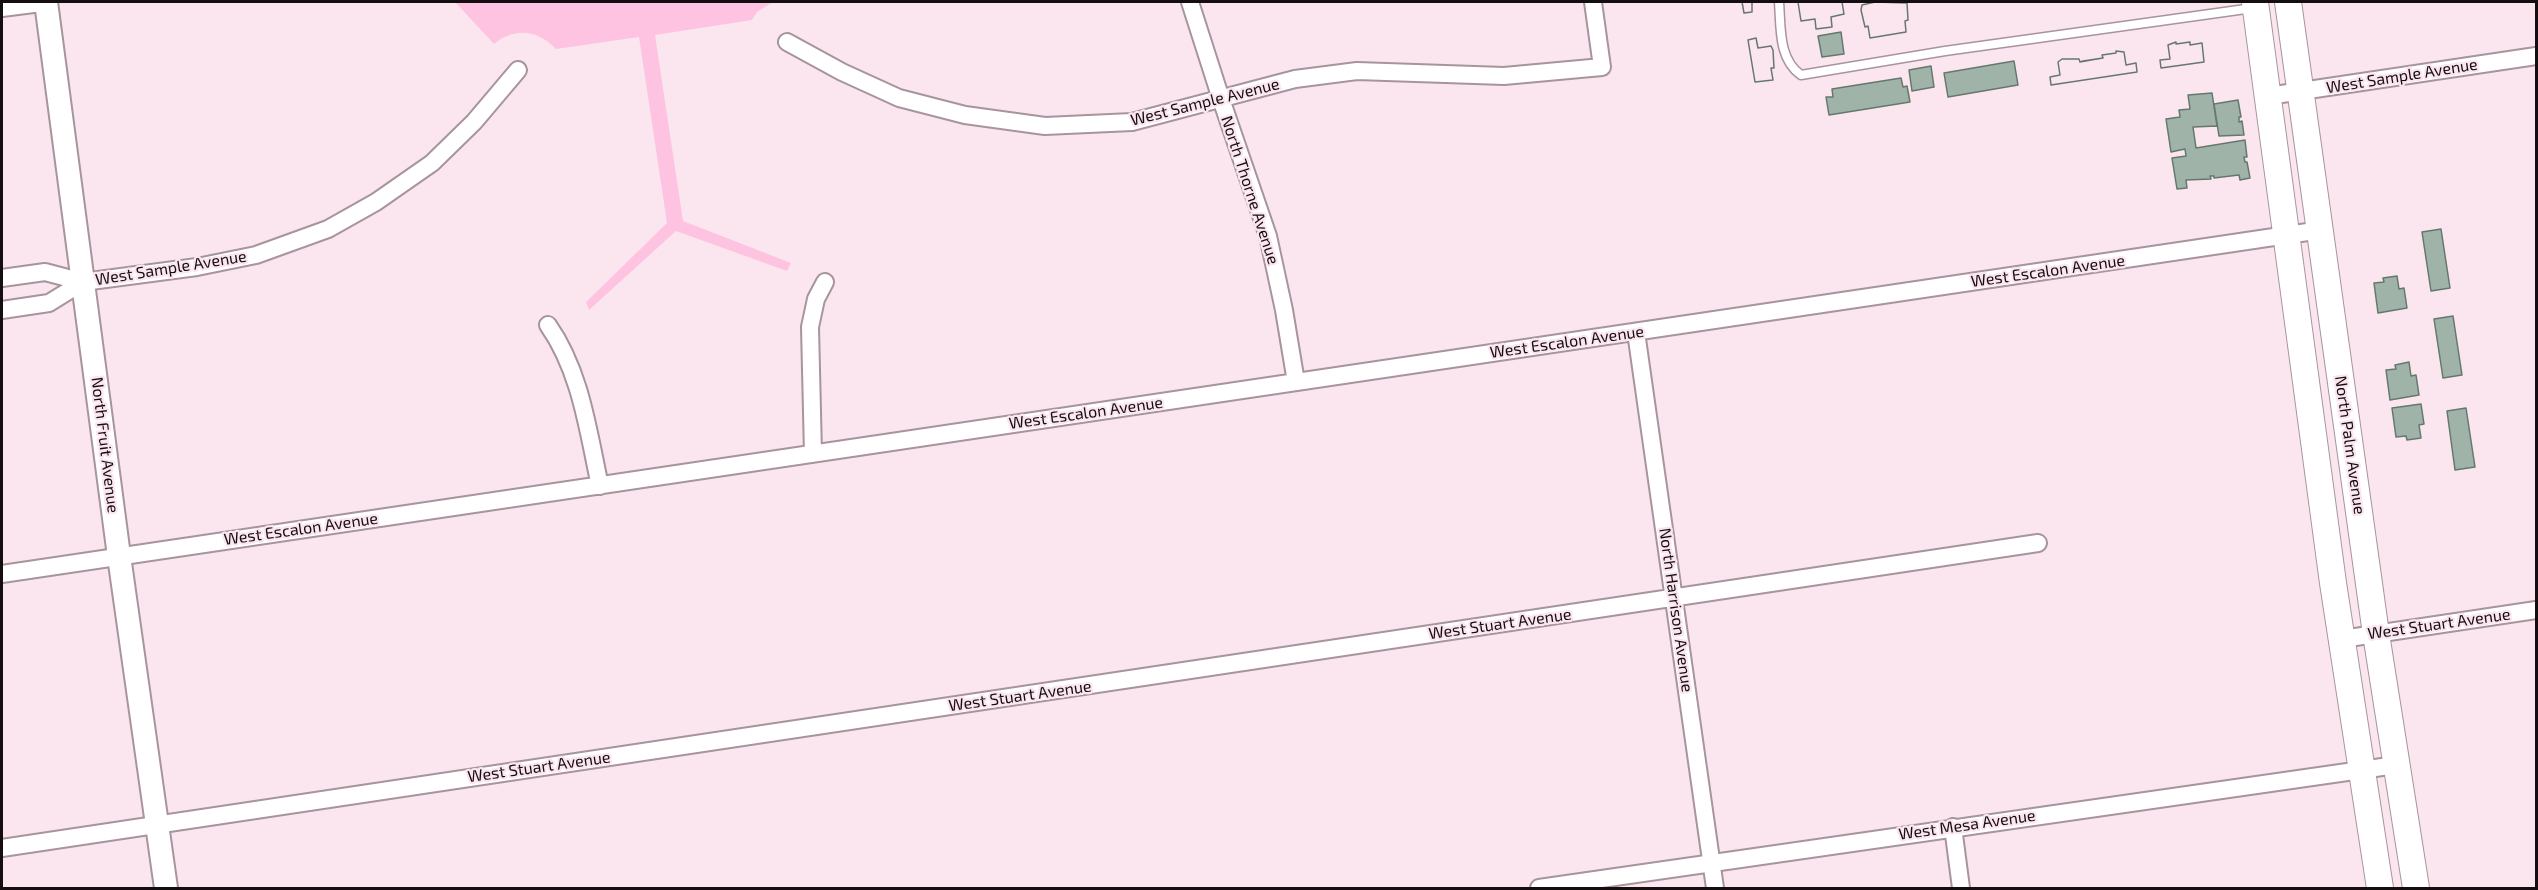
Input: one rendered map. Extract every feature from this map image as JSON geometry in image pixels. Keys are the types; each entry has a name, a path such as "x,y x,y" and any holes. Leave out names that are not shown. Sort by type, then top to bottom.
{"main road":[{"name":"North Palm Avenue","path":"2288,2 2376,634 2416,888"},
{"path":"2256,5 2360,770 2380,888"}],"street":[{"path":"2,8 47,2"},
{"name":"North Fruit Avenue","path":"47,2 119,556 166,888"},
{"name":"North Thorne Avenue","path":"1190,2 1268,236 1296,382"},
{"name":"West Sample Avenue","path":"787,42 842,72 899,98 965,115 1045,126 1132,122 1295,79 1357,71 1504,76 1602,67 1593,2"},
{"name":"West Sample Avenue","path":"2268,96 2536,56"},
{"name":"West Sample Avenue","path":"2,278 45,272 83,282 197,267 256,255 328,229 376,202 432,163 474,122 518,70"},
{"name":"West Escalon Avenue","path":"2,574 2321,230"},
{"name":"West Sample Avenue","path":"2,310 49,303 83,282"},
{"path":"813,454 810,327 816,299 825,282"},
{"path":"548,325 563,346 573,369 600,486"},
{"name":"North Harrison Avenue","path":"1636,332 1715,888"},
{"name":"West Stuart Avenue","path":"2,848 2038,543"},
{"name":"West Stuart Avenue","path":"2342,639 2536,610"},
{"name":"West Mesa Avenue","path":"1539,888 2396,765"},
{"path":"1953,827 1962,888"}],"lane":[{"path":"1779,2 1784,49 1791,68 1801,75 1945,51 2256,5"}],"shaded area":[{"path":"455,2 773,2 757,12 752,20 655,35 683,221 791,263 787,271 676,231 589,310 586,302 667,223 639,37 556,49 542,38 518,33 494,44"}],"building":[{"path":"1742,2 1752,2 1752,12 1744,13"},
{"path":"1742,2 1752,2 1752,12 1744,13"},
{"path":"1798,2 1842,2 1844,14 1831,17 1832,27 1816,29 1815,19 1801,21"},
{"path":"1798,2 1842,2 1844,14 1831,17 1832,27 1816,29 1815,19 1801,21"},
{"path":"1875,2 1907,3 1906,32 1870,38 1861,10 1862,5"},
{"path":"1875,2 1907,3 1906,32 1870,38 1861,10 1862,5"},
{"path":"1841,32 1844,54 1822,57 1818,36"},
{"path":"1756,38 1758,48 1771,46 1773,50 1774,68 1771,68 1773,80 1755,82 1748,40"},
{"path":"1756,38 1758,48 1771,46 1773,50 1774,68 1771,68 1773,80 1755,82 1748,40"},
{"path":"2176,42 2176,44 2190,42 2190,45 2202,43 2204,62 2161,68 2160,60 2170,59 2168,45"},
{"path":"2176,42 2176,44 2190,42 2190,45 2202,43 2204,62 2161,68 2160,60 2170,59 2168,45"},
{"path":"2116,51 2124,52 2126,65 2136,63 2137,72 2051,85 2050,77 2060,75 2058,62 2062,59 2079,59 2080,62 2103,58 2102,55 2116,53"},
{"path":"2116,51 2124,52 2126,65 2136,63 2137,72 2051,85 2050,77 2060,75 2058,62 2062,59 2079,59 2080,62 2103,58 2102,55 2116,53"},
{"path":"2014,61 2018,85 1948,97 1944,73"},
{"path":"1931,66 1934,87 1912,91 1909,70"},
{"path":"1901,78 1903,87 1907,86 1910,102 1829,115 1826,97 1833,97 1832,89"},
{"path":"2212,93 2217,126 2193,127 2196,148 2245,140 2247,157 2244,157 2250,178 2240,180 2239,175 2214,178 2210,176 2211,179 2186,180 2187,188 2177,189 2172,158 2186,156 2185,149 2171,152 2166,119 2180,117 2179,110 2190,109 2188,95"},
{"path":"2238,100 2241,117 2239,117 2239,122 2242,121 2244,135 2219,136 2214,104"},
{"path":"2441,229 2450,288 2431,291 2422,232"},
{"path":"2397,276 2399,289 2404,288 2407,308 2378,313 2374,283 2384,282 2383,278"},
{"path":"2453,316 2462,375 2443,378 2434,319"},
{"path":"2409,362 2411,376 2416,375 2419,395 2390,400 2386,370 2396,369 2395,365"},
{"path":"2421,404 2424,424 2419,425 2421,438 2407,440 2406,436 2396,437 2392,408"},
{"path":"2466,408 2475,467 2455,470 2447,411"}]}
